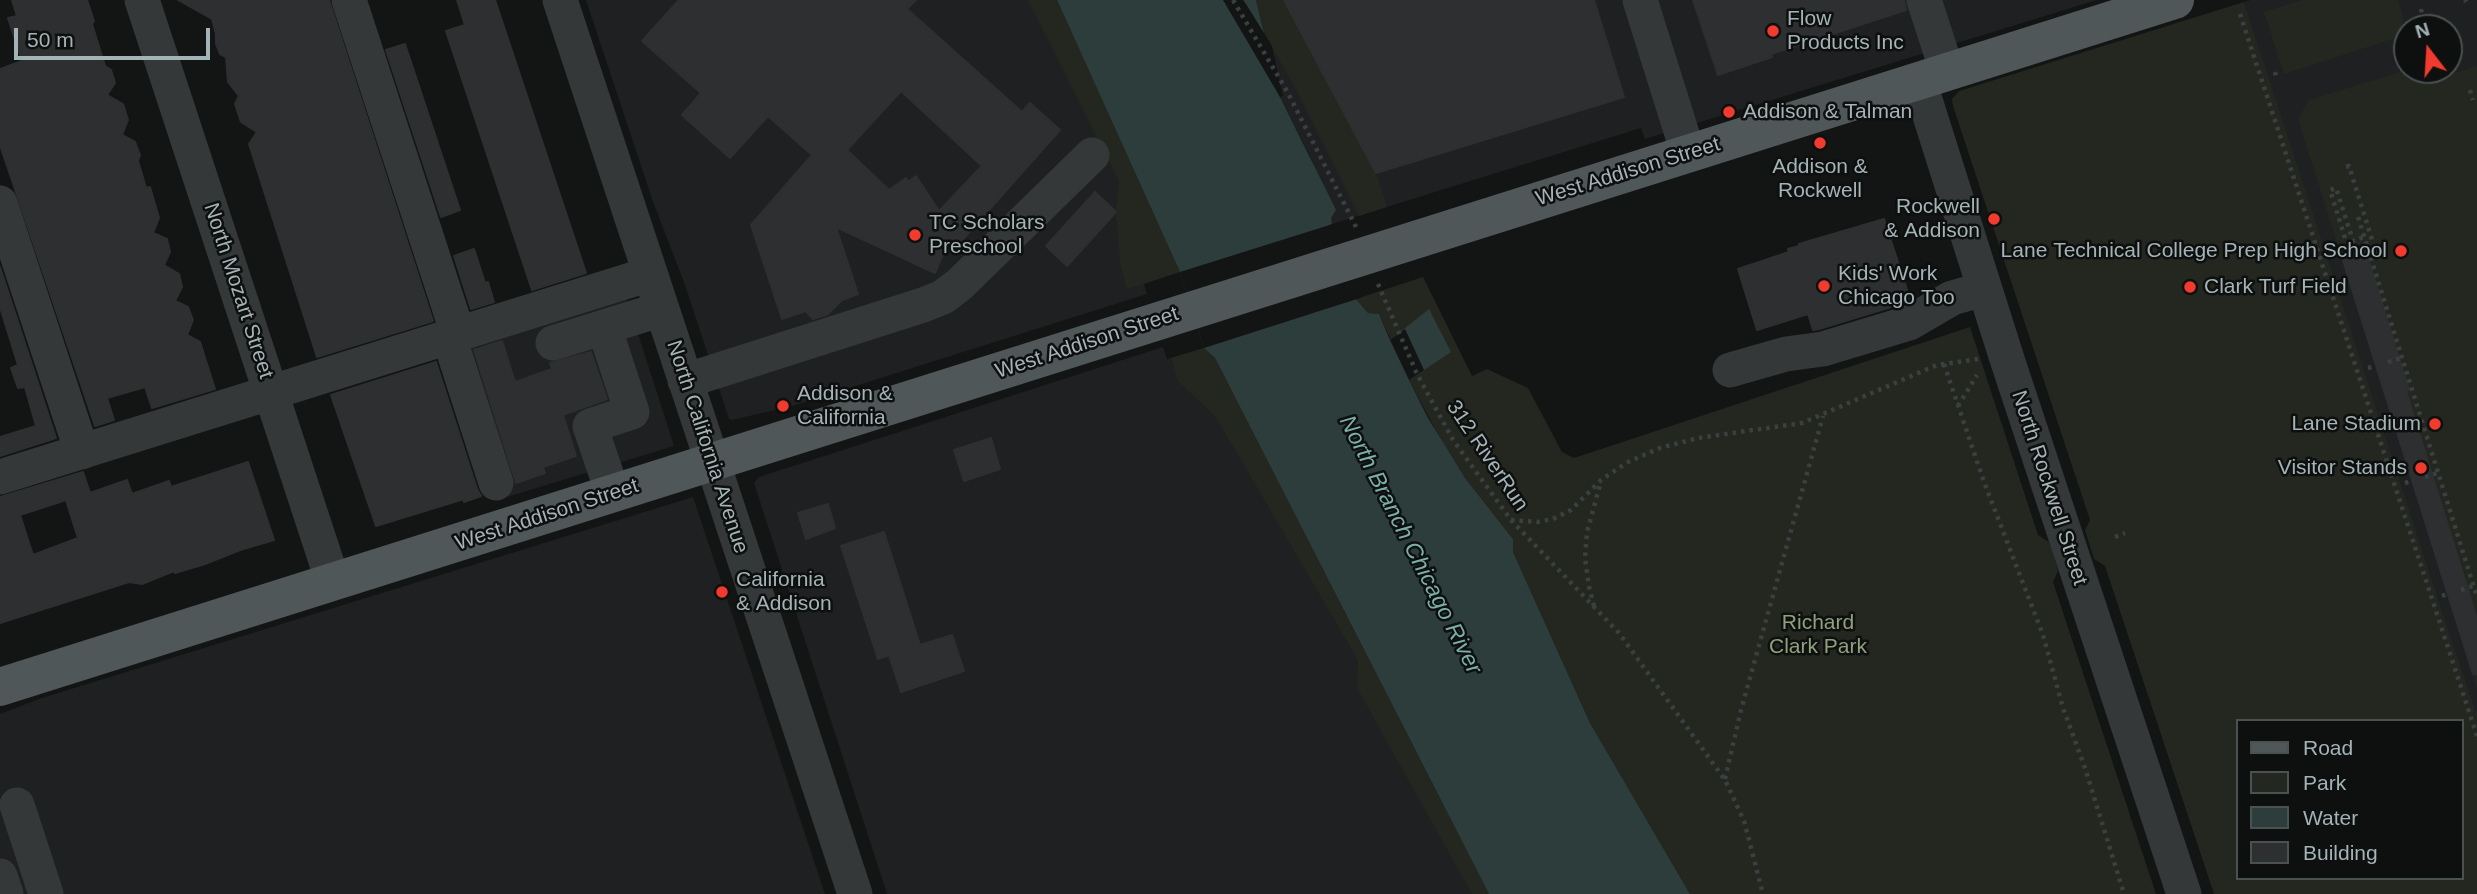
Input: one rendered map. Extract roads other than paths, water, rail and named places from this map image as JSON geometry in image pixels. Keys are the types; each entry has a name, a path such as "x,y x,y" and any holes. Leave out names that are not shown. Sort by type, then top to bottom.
{"main road":[{"name":"West Addison Street","path":"0,687 2166,1"}],"street":[{"name":"North Mozart Street","path":"142,0 333,582"},
{"path":"349,0 454,335 496,483"},
{"name":"North California Avenue","path":"560,0 855,894"},
{"path":"1640,0 1688,153"},
{"name":"North Rockwell Street","path":"1924,0 1933,76 1984,289 1992,367 2184,894"},
{"path":"685,381 923,306 943,297 960,284 1091,155"},
{"path":"0,203 82,452"},
{"path":"0,477 650,274"},
{"path":"1730,370 1786,354 1823,349 1909,323 1952,298 1984,289"},
{"path":"552,343 662,309"},
{"path":"604,327 632,412 590,426 613,494"},
{"path":"17,804 46,894"},
{"path":"0,876 6,894"}],"water":[{"name":"North Branch Chicago River","path":"1057,0 1256,0 1280,97 1336,210 1331,218 1332,224 1328,226 1353,300 1356,299 1368,313 1379,314 1390,340 1429,309 1451,352 1409,380 1428,418 1465,478 1513,539 1513,552 1590,723 1690,894 1489,894 1215,358 1204,348 1180,272"}],"place":[{"name":"Flow Products Inc","path":"1773,31"},
{"name":"Addison & Talman","path":"1729,112"},
{"name":"Addison & Rockwell","path":"1820,143"},
{"name":"Rockwell & Addison","path":"1994,219"},
{"name":"TC Scholars Preschool","path":"915,235"},
{"name":"Lane Technical College Prep High School","path":"2401,251"},
{"name":"Kids' Work Chicago Too","path":"1824,286"},
{"name":"Clark Turf Field","path":"2190,287"},
{"name":"Addison & California","path":"783,406"},
{"name":"Lane Stadium","path":"2435,424"},
{"name":"Visitor Stands","path":"2421,468"},
{"name":"California & Addison","path":"722,592"}],"park label":[{"name":"Richard Clark Park","path":"1818,635"}]}
